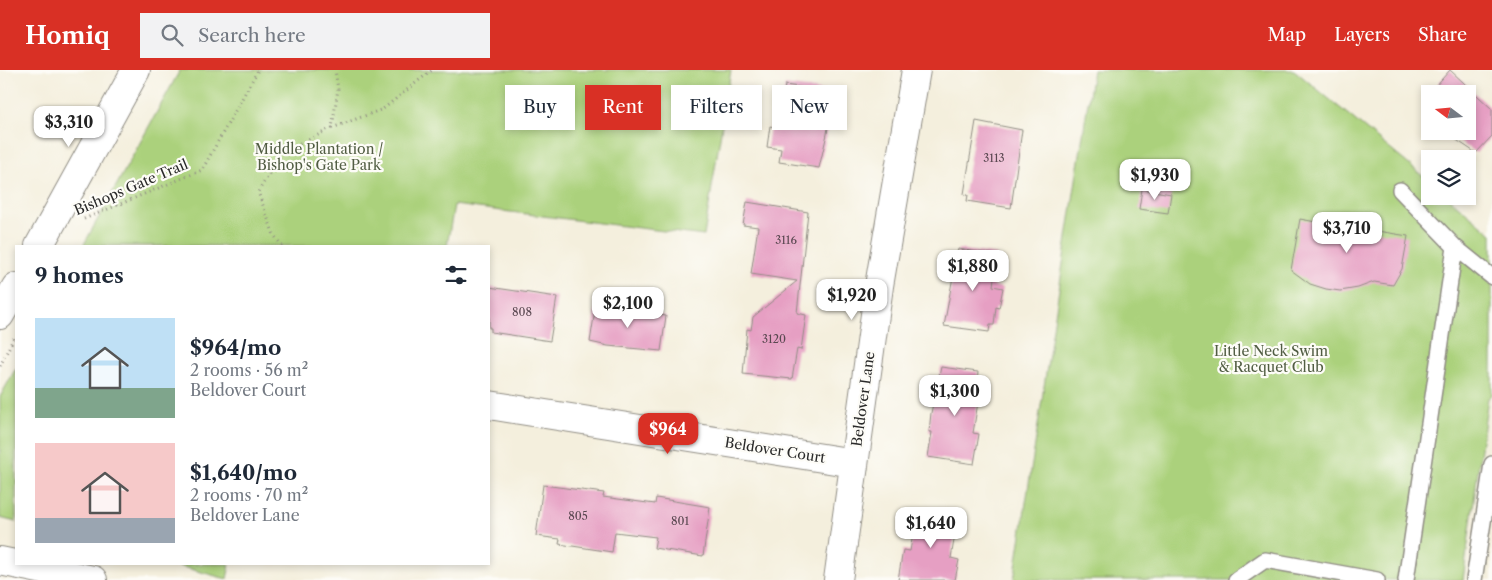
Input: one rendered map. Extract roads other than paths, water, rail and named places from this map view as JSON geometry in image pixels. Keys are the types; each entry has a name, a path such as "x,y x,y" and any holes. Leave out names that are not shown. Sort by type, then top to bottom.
{"street":[{"path":"40,245 136,70"},
{"name":"Beldover Lane","path":"838,580 879,286 916,70"},
{"path":"0,315 15,289"},
{"name":"Beldover Court","path":"490,405 854,463"},
{"path":"0,561 15,564"},
{"path":"20,565 93,580"}],"lane":[{"path":"1400,190 1455,248 1492,277"},
{"path":"1406,580 1455,248"},
{"path":"1474,580 1492,464"},
{"path":"1236,580 1264,560 1377,580"}],"park label":[{"name":"Middle Plantation / Bishop's Gate Park","path":"319,158"},
{"name":"Little Neck Swim & Racquet Club","path":"1271,360"}]}
